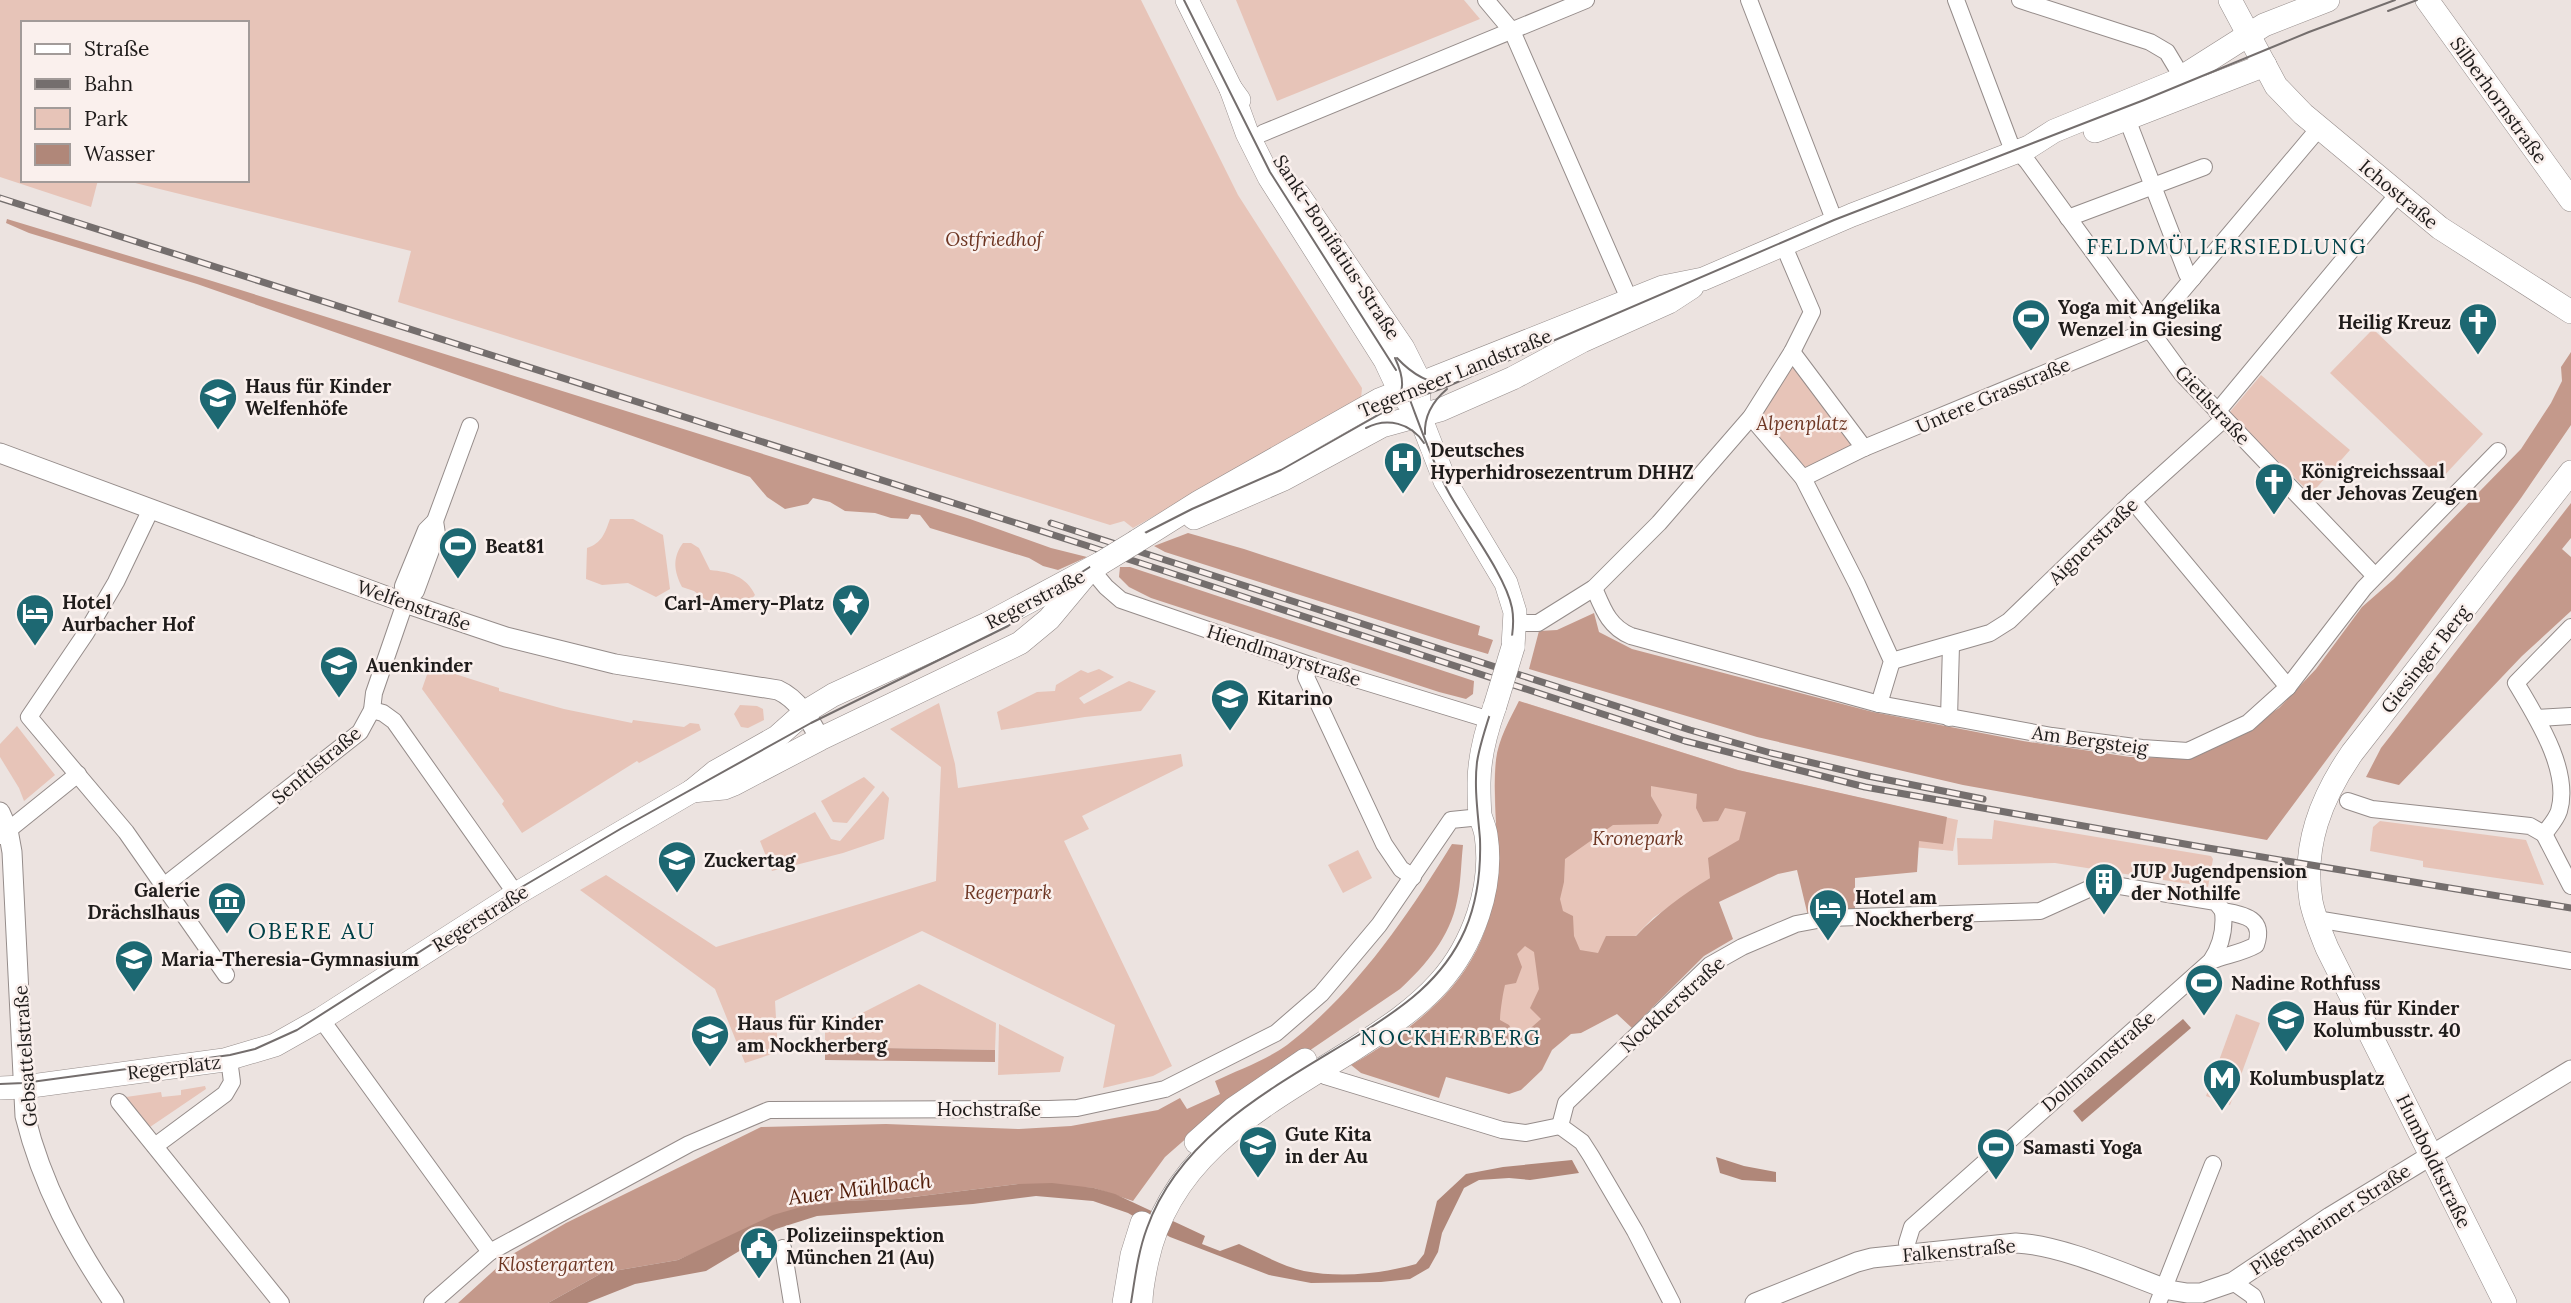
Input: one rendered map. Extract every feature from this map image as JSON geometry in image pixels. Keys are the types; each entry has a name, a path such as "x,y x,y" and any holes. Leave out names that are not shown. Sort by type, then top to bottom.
{"main road":[{"name":"Sankt-Bonifatius-Straße","path":"1187,0 1231,89 1247,133 1269,177 1385,360 1410,389 1445,481 1509,590 1516,623 1513,647 1480,762 1480,817"},
{"name":"Ichostraße","path":"2230,0 2284,96 2440,228 2565,305"},
{"name":"Tegernseer Landstraße","path":"1141,539 1256,493 1377,428 1440,410 1513,378 1583,341 1669,302 1703,279 1835,222 2024,149 2054,131 2150,93 2182,77 2249,33 2328,0"},
{"name":"Silberhornstraße","path":"2427,0 2571,200"},
{"name":"Tegernseer Landstraße","path":"2024,149 2059,144 2265,65"},
{"name":"Sankt-Bonifatius-Straße","path":"1231,89 1263,133 1308,209 1403,348 1413,368 1410,389"},
{"name":"Tegernseer Landstraße","path":"1096,566 1199,502 1363,409 1507,348 1663,287 1703,279"},
{"name":"Giesinger Berg","path":"2309,861 2316,821 2336,776 2571,472"},
{"name":"Regerstraße","path":"229,1059 275,1045 321,1019 516,894 692,791 715,772 778,737 805,712 833,695 977,629 1096,566"},
{"name":"Regerstraße","path":"692,791 724,788 734,784 820,739 1020,643 1049,619 1096,566"},
{"path":"1124,1303 1135,1245 1145,1215 1172,1183 1242,1122 1415,1007 1441,982 1472,930 1483,894 1487,846 1480,817"},
{"path":"1141,1303 1148,1256 1157,1226 1168,1203 1172,1183 1188,1151 1233,1109 1402,1000 1431,973 1453,940 1464,916 1472,878 1472,839 1480,817"},
{"name":"Humboldtstraße","path":"2309,861 2311,902 2333,960 2505,1303"},
{"name":"Regerplatz","path":"0,1088 229,1059"}],"street":[{"path":"1486,0 1512,31 1630,301"},
{"path":"1263,133 1586,0"},
{"path":"1749,0 1835,222"},
{"name":"Gietlstraße","path":"1955,0 2010,143 2024,149 2068,218 2182,374 2375,576"},
{"path":"2020,0 2150,42 2167,52 2182,77"},
{"path":"2127,119 2188,274 2193,278"},
{"name":"Untere Grasstraße","path":"1864,448 2149,330 2320,127"},
{"path":"2068,218 2204,167"},
{"name":"Aignerstraße","path":"1892,661 1990,633 2009,621 2220,415 2398,194"},
{"path":"1516,623 1538,623 1594,588 1659,523 1751,417 1812,312 1783,244"},
{"path":"1791,352 1864,448 1803,478"},
{"path":"1751,417 1803,478 1857,584 1892,661 1879,704"},
{"name":"Senftlstraße","path":"165,885 349,742 367,722 374,693 405,603 403,586 426,530 435,521 470,426"},
{"name":"Am Bergsteig","path":"1594,588 1611,623 1631,636 1879,704 1949,718 2142,748 2188,751 2248,723 2288,687 2375,576 2498,451"},
{"name":"Welfenstraße","path":"0,453 405,603 506,637 579,657 649,671 778,690 805,712 820,739"},
{"path":"2133,501 2288,687"},
{"path":"151,509 116,582 31,717 126,832 226,975"},
{"name":"Hiendlmayrstraße","path":"1096,566 1106,587 1121,600 1310,665 1492,713"},
{"path":"2544,834 2555,820 2561,796 2553,756 2538,718 2516,683 2571,627"},
{"path":"1949,718 1951,646"},
{"path":"1310,665 1306,677 1384,844 1401,869 1413,877"},
{"path":"372,710 383,713 394,721 516,894"},
{"path":"2538,718 2571,716"},
{"path":"3,826 78,774"},
{"path":"2348,801 2372,809 2530,826 2544,834 2567,869 2571,886"},
{"name":"Hochstraße","path":"432,1303 490,1252 689,1144 769,1110 1077,1108 1165,1089 1271,1037 1297,1016 1341,971 1379,925 1451,820 1480,817"},
{"name":"Gebsattelstraße","path":"3,826 13,865 25,1116 32,1144 55,1204 70,1234 114,1303"},
{"name":"Nockherstraße","path":"1560,1126 1566,1103 1710,965 1725,955 1796,924 1828,918 2040,911 2102,883 2216,902 2223,911"},
{"name":"Dollmannstraße","path":"1909,1254 1907,1243 1912,1227 2211,961 2220,948 2223,911 2248,917 2256,923 2260,934 2256,945 2244,952 2228,954 2211,961"},
{"path":"2316,919 2571,961"},
{"path":"321,1019 490,1252"},
{"name":"Regerplatz","path":"119,1102 155,1146 225,1094 232,1082 229,1059"},
{"path":"1321,1070 1325,1076 1518,1133 1560,1126 1582,1142 1591,1156 1635,1231 1672,1303"},
{"name":"Pilgersheimer Straße","path":"2161,1295 2201,1293 2233,1282 2319,1223 2571,1070"},
{"path":"155,1146 281,1303"},
{"path":"2161,1295 2213,1164"},
{"name":"Falkenstraße","path":"1755,1303 1857,1262 2016,1243 2036,1244 2161,1295"},
{"path":"783,1248 792,1303"},
{"path":"2233,1282 2253,1296 2256,1303"}],"green space":[{"name":"Ostfriedhof","path":"0,0 1141,0 1238,195 1362,388 1361,399 1133,528 1124,521 1110,525 398,302 411,251 131,182 248,182 248,21 21,21 21,182 97,182 91,207 0,177"},
{"path":"1236,0 1464,0 1480,19 1277,101"},
{"path":"7,219 970,519 1051,548 1087,557 1058,570 1029,558 930,528 920,515 911,514 908,519 845,511 830,502 813,498 808,504 785,509 767,497 750,477 197,284 29,233 6,223"},
{"path":"2373,329 2483,434 2441,479 2330,373"},
{"path":"2571,352 2571,425 2521,498 2267,840 1963,785 1757,737 1529,669 1539,631 1557,630 1594,613 1599,632 1632,649 1873,712 2023,741 2130,757 2184,758 2227,742 2279,708 2316,669 2362,607 2394,579 2521,449 2551,403 2562,381 2561,367"},
{"name":"Alpenplatz","path":"1795,359 1859,445 1804,474 1754,415"},
{"path":"2261,375 2350,450 2311,494 2229,413"},
{"path":"2571,503 2571,538 2562,549 2571,557 2571,611 2522,656 2399,785 2366,777 2381,748"},
{"path":"610,519 633,519 663,535 670,589 656,597 628,583 602,585 586,579 587,548 600,540"},
{"path":"1188,533 1480,626 1478,635 1493,640 1488,654 1165,552 1154,546"},
{"path":"683,543 691,543 699,548 710,570 737,576 747,583 755,595 748,603 710,603 694,591 682,587 675,565"},
{"path":"1120,567 1130,567 1474,681 1473,694 1466,699 1439,692 1151,598 1129,587 1119,577"},
{"path":"430,666 499,688 499,691 564,709 632,723 633,720 684,727 690,723 699,724 701,730 639,763 637,761 522,833 502,804 504,801 422,689"},
{"path":"1099,669 1114,677 1079,698 1084,704 1129,681 1156,691 1141,711 1001,730 997,712 1037,692 1055,691 1056,685 1081,670 1088,673"},
{"name":"Kronepark","path":"1519,701 1738,770 1958,820 1953,851 1854,841 1710,878 1653,918 1613,959 1495,1063 1374,1051 1414,1025 1449,991 1465,972 1487,929 1497,882 1495,767 1503,735"},
{"path":"1519,701 1738,770 1947,817 1943,844 1919,841 1917,872 1855,878 1855,910 1808,916 1797,870 1778,874 1719,902 1733,939 1704,956 1632,1028 1617,1014 1581,1033 1571,1034 1552,1050 1542,1070 1521,1090 1509,1094 1446,1077 1439,1098 1361,1073 1351,1065 1410,1026 1435,1005 1456,982 1473,956 1486,927 1494,894 1497,856 1497,752","holes":["1651,786 1697,794 1696,808 1703,822 1718,821 1725,808 1746,812 1739,840 1708,858 1710,878 1671,905 1636,936 1606,936 1598,953 1580,950 1574,936 1573,916 1563,911 1560,899 1565,859 1613,825 1658,824 1662,815 1651,796","1525,946 1534,952 1539,989 1530,1008 1541,1019 1517,1040 1509,1025 1500,1020 1500,1017 1505,985 1516,983 1522,967 1517,954"]},
{"name":"Regerpark","path":"939,703 955,764 958,788 1181,754 1183,766 1082,816 1089,829 1064,841 1172,1066 1153,1076 1103,1088 1115,1025 922,931 775,1001 778,1052 745,1063 715,989 580,890 606,875 716,947 936,881 941,767 890,729"},
{"path":"740,705 763,709 764,720 748,728 741,727 734,714"},
{"path":"17,726 55,775 24,801 0,757 0,744"},
{"path":"864,777 875,787 847,823 833,822 821,801"},
{"path":"883,791 889,798 884,839 843,853 772,871 760,841 815,812 831,839 840,841"},
{"path":"1994,820 2211,856 2213,859 2208,887 2055,863 1958,865 1957,838 1992,839"},
{"path":"2380,821 2526,840 2544,885 2423,867 2423,861 2370,851 2373,827"},
{"name":"Klostergarten","path":"1452,844 1463,845 1454,914 1436,950 1419,970 1400,989 1206,1121 1165,1157 1133,1201 1094,1188 1018,1184 897,1199 844,1201 678,1260 602,1273 548,1303 458,1303 511,1255 566,1223 761,1127 886,1124 1019,1129 1071,1126 1158,1110 1180,1098 1187,1109 1220,1094 1215,1081 1287,1045 1336,1002 1398,926"},
{"path":"1358,850 1372,878 1343,893 1328,865"},
{"path":"919,984 996,1023 995,1050 825,1047 825,1032"},
{"path":"2236,1014 2260,1023 2230,1105 2206,1096"},
{"path":"999,1024 1064,1057 1060,1072 998,1075"},
{"path":"825,1047 995,1050 995,1062 825,1060"},
{"path":"205,1086 206,1089 150,1127 126,1097 161,1092 162,1097 181,1095 181,1090"}],"water":[{"path":"2183,1019 2191,1028 2082,1122 2073,1111"},
{"path":"1716,1157 1776,1172 1776,1182 1742,1180 1720,1173"},
{"path":"1572,1160 1579,1173 1530,1180 1479,1180 1464,1188 1442,1233 1438,1252 1429,1268 1410,1279 1311,1283 1269,1275 1170,1237 1128,1213 1093,1201 1036,1196 973,1204 817,1216 776,1229 706,1271 635,1284 587,1303 548,1303 602,1273 678,1260 773,1215 801,1207 844,1201 897,1199 1018,1184 1052,1183 1094,1188 1115,1194 1205,1236 1202,1244 1220,1251 1239,1244 1279,1263 1304,1271 1332,1274 1375,1272 1416,1264 1424,1254 1437,1201 1466,1174"}],"tram line":[{"path":"1184,0 1270,172 1396,370"},
{"path":"0,1084 230,1055 255,1049 297,1030 515,891 622,828 811,723 1008,626 1082,572 1135,538 1192,509 1281,470 1396,405 1446,387 1834,220 2395,0"},
{"path":"2388,11 2417,0"},
{"path":"1392,410 1400,397 1402,384 1395,358"},
{"path":"1397,358 1420,377 1448,384"},
{"path":"1425,434 1430,409 1447,389"},
{"path":"1131,1303 1147,1228 1162,1195 1183,1165 1207,1139 1235,1115 1265,1093 1374,1025 1420,991 1456,948 1473,908 1480,850 1477,762 1511,643 1512,608 1494,566 1443,481 1407,392"},
{"path":"1366,428 1382,423 1398,424 1419,436 1424,443"}],"railway":[{"path":"0,198 1091,547 1685,741 1865,787 2196,846 2571,908"},
{"path":"1051,523 1690,730 1868,776 1983,799"}],"place":[{"name":"Yoga mit Angelika Wenzel in Giesing","path":"2031,352"},
{"name":"Heilig Kreuz","path":"2478,356"},
{"name":"Haus für Kinder Welfenhöfe","path":"218,431"},
{"name":"Deutsches Hyperhidrosezentrum DHHZ","path":"1403,495"},
{"name":"Königreichssaal der Jehovas Zeugen","path":"2274,516"},
{"name":"Beat81","path":"458,580"},
{"name":"Carl-Amery-Platz","path":"851,637"},
{"name":"Hotel Aurbacher Hof","path":"35,647"},
{"name":"Auenkinder","path":"339,699"},
{"name":"Kitarino","path":"1230,732"},
{"name":"Zuckertag","path":"677,894"},
{"name":"JUP Jugendpension der Nothilfe","path":"2104,916"},
{"name":"Galerie Drächslhaus","path":"227,935"},
{"name":"Hotel am Nockherberg","path":"1828,942"},
{"name":"Maria-Theresia-Gymnasium","path":"134,993"},
{"name":"Nadine Rothfuss","path":"2204,1017"},
{"name":"Haus für Kinder Kolumbusstr. 40","path":"2286,1053"},
{"name":"Haus für Kinder am Nockherberg","path":"710,1068"},
{"name":"Kolumbusplatz","path":"2222,1112"},
{"name":"Gute Kita in der Au","path":"1258,1179"},
{"name":"Samasti Yoga","path":"1996,1181"},
{"name":"Polizeiinspektion München 21 (Au)","path":"759,1280"}],"district":[{"name":"FELDMÜLLERSIEDLUNG","path":"2227,247"},
{"name":"OBERE AU","path":"312,931"},
{"name":"NOCKHERBERG","path":"1451,1038"}],"water label":[{"name":"Auer Mühlbach","path":"860,1189"}]}
